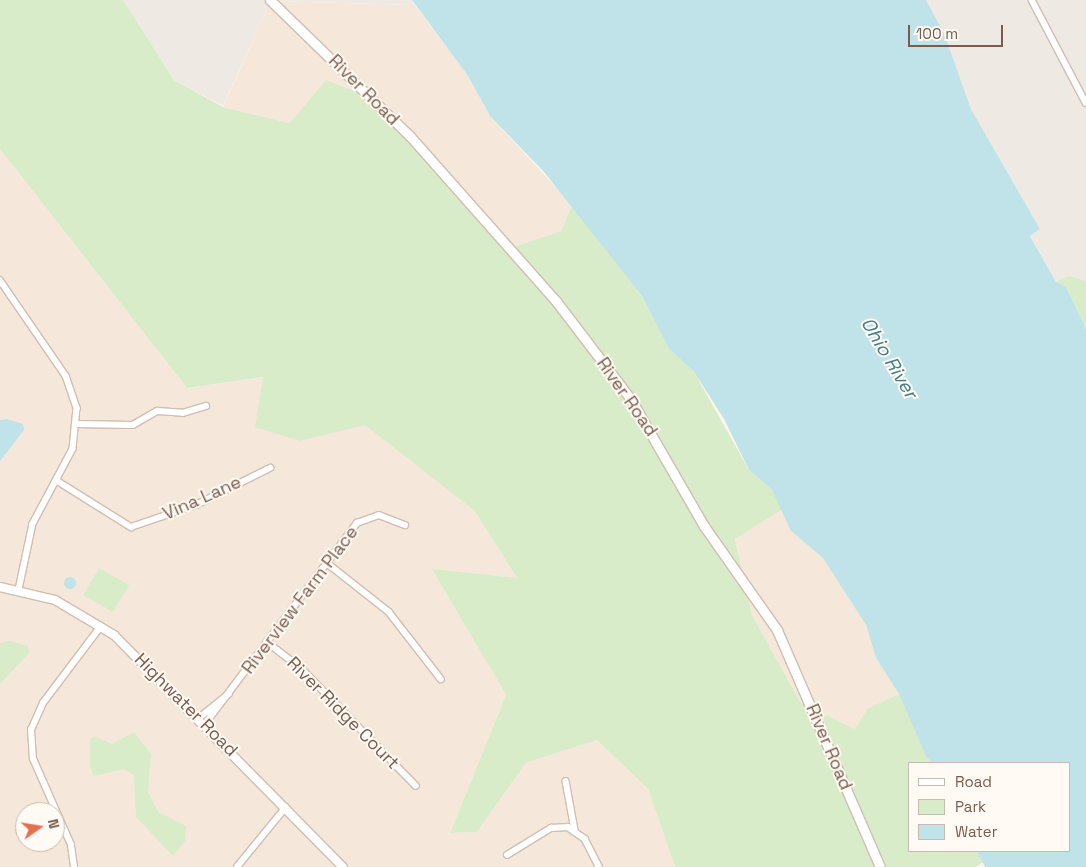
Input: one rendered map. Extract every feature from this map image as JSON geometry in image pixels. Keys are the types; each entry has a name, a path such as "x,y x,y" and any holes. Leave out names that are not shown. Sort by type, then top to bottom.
{"main road":[{"name":"River Road","path":"270,0 414,141 556,301 630,398 704,526 777,630 880,867"}],"street":[{"path":"1032,0 1086,103"},
{"path":"0,280 68,380 77,424 73,449 33,524 18,590"},
{"path":"77,424 133,426 157,411 183,413 206,406"},
{"name":"Vina Lane","path":"56,480 131,527 196,505 270,468"},
{"name":"Riverview Farm Place","path":"202,721 229,694 327,563 363,519 379,515 405,525"},
{"path":"327,563 389,612 440,679"},
{"name":"Highwater Road","path":"0,587 55,600 101,626 202,721 343,867"},
{"path":"74,867 71,845 34,759 31,730 43,703 101,626"},
{"name":"River Ridge Court","path":"267,642 302,669 416,786"},
{"path":"566,781 575,830 599,867"},
{"path":"238,867 286,807"},
{"path":"507,855 551,828 575,830"}],"shaded area":[{"path":"123,0 412,0 415,5 271,1 223,106 174,80"},
{"path":"926,0 1086,0 1086,329 1066,287 1056,282 1030,235 1040,229 971,109 944,33"},
{"path":"271,1 415,5 468,76 490,116 572,205 561,231 509,249 290,123 223,107"},
{"path":"0,149 187,388 263,377 300,441 365,424 476,511 517,578 433,570 506,695 450,833 477,832 526,763 597,740 648,789 675,867 0,867"},
{"path":"783,509 791,531 823,557 866,625 876,658 899,694 868,708 856,730 801,703 752,615 735,539"}],"green space":[{"path":"0,0 123,0 174,80 223,107 290,123 326,80 376,100 508,249 561,231 572,205 642,296 669,349 694,372 749,470 772,490 783,509 735,539 752,615 801,703 855,729 868,708 899,694 933,762 908,762 908,852 978,852 983,862 976,867 675,867 648,789 597,740 526,763 477,832 450,833 506,695 432,569 517,578 475,511 365,425 300,441 255,427 263,377 187,388 0,149"},
{"path":"1069,276 1086,281 1086,329 1066,287 1056,282"},
{"path":"99,568 129,585 113,612 83,595"},
{"path":"10,641 28,646 29,653 0,684 0,643"},
{"path":"134,732 151,754 148,792 158,812 186,826 185,841 173,856 136,817 134,775 124,769 94,776 90,767 90,740 94,736 112,744"}],"water":[{"name":"Ohio River","path":"412,0 926,0 944,33 971,109 1040,229 1030,236 1056,282 1066,287 1086,329 1086,867 985,867 978,852 1071,852 1071,762 932,762 926,756 899,694 876,658 866,625 823,558 791,531 772,490 749,470 724,419 694,372 669,349 642,296 544,172 490,116 468,76"},
{"path":"7,419 23,424 24,430 0,461 0,420"},
{"path":"68,577 72,577 76,583 72,589 68,589 64,585 64,581"}]}
